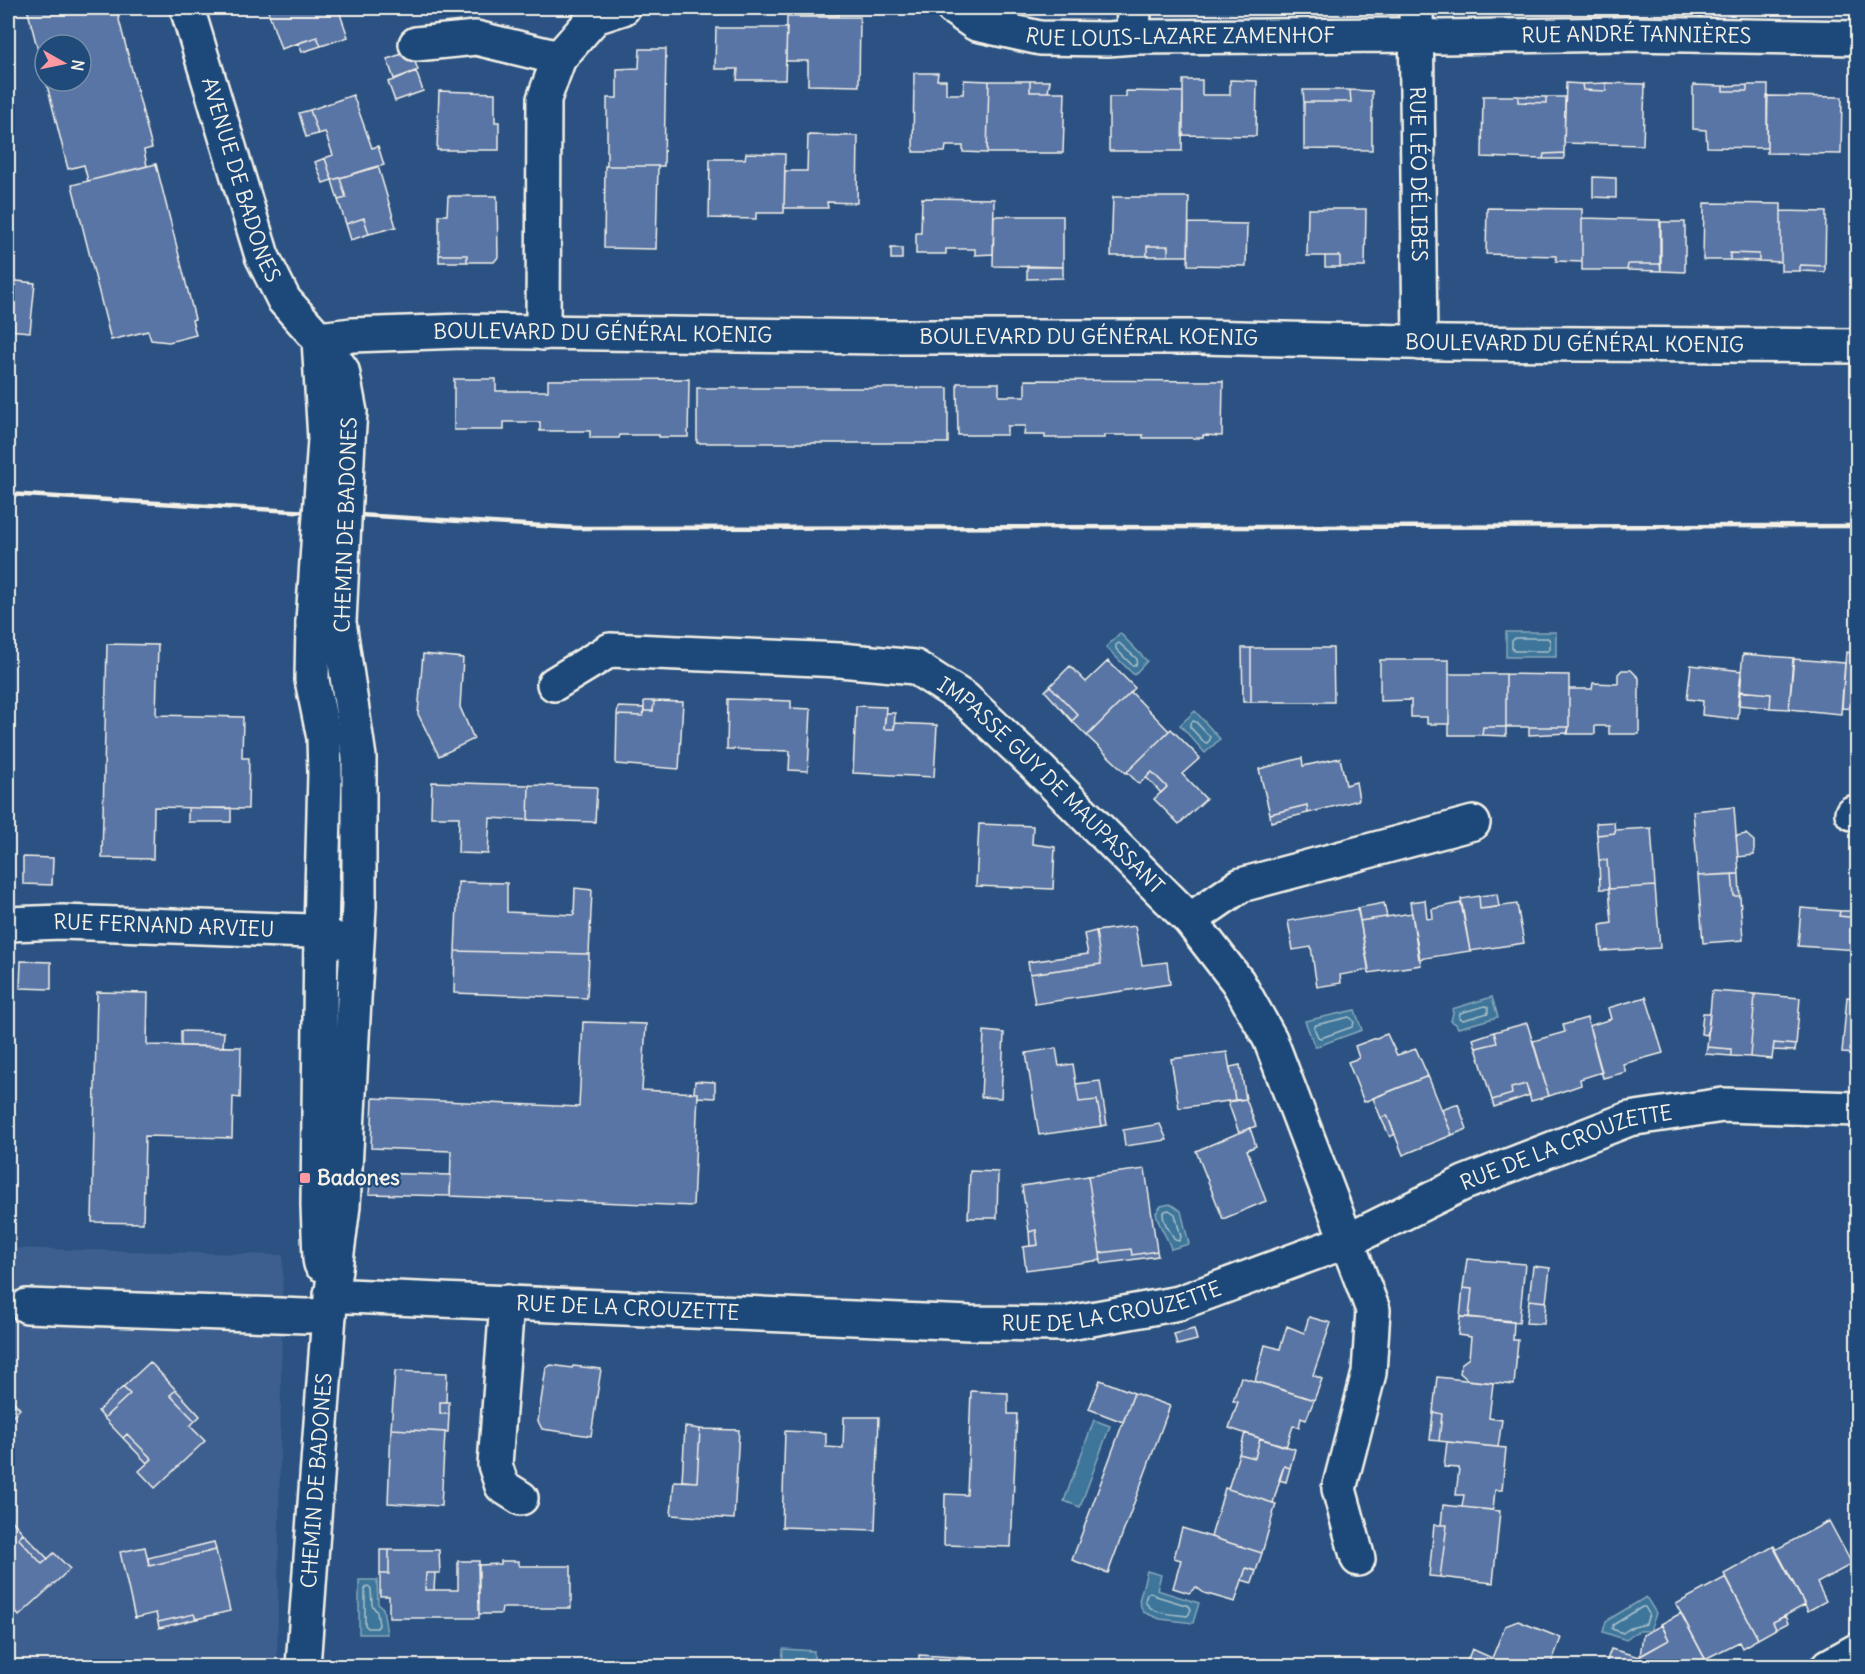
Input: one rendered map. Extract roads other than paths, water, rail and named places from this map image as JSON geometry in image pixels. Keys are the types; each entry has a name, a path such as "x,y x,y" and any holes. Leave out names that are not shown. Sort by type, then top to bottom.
{"street":[{"name":"AVENUE DE BADONES","path":"187,8 262,256 284,300 319,339"},
{"path":"543,333 544,99 559,58 595,17 623,8"},
{"name":"RUE LOUIS-LAZARE ZAMENHOF","path":"953,8 976,24 1040,38 1108,39 1133,22 1396,35 1415,22"},
{"name":"RUE ANDRÉ TANNIÈRES","path":"1415,22 1631,21 1857,38"},
{"name":"RUE LÉO DÉLIBES","path":"1415,22 1420,343"},
{"path":"416,44 476,38 559,58"},
{"name":"BOULEVARD DU GÉNÉRAL KOENIG","path":"319,339 352,335 463,331 871,337 1201,337 1420,343 1857,346"},
{"name":"CHEMIN DE BADONES","path":"319,339 342,369 350,412 336,440 326,622 312,680 324,738 318,1205 320,1259 330,1305"},
{"name":"CHEMIN DE BADONES","path":"303,1666 330,1305 344,1206 359,906 359,758 326,622"},
{"name":"IMPASSE GUY DE MAUPASSANT","path":"554,684 610,650 840,660 915,667 965,699 1034,764 1190,920 1238,982 1270,1039 1373,1310 1369,1374 1338,1489 1358,1558"},
{"path":"1190,920 1241,885 1473,823"},
{"name":"RUE FERNAND ARVIEU","path":"8,924 62,922 321,932"},
{"name":"CHEMIN DE BADONES","path":"321,932 339,940 340,990 353,1023"},
{"name":"RUE DE LA CROUZETTE","path":"27,1305 306,1316 348,1296 959,1323 1064,1324 1179,1303 1347,1241 1464,1184 1629,1119 1723,1105 1857,1109"},
{"path":"507,1302 495,1465 502,1486 521,1498"},
{"path":"1829,1666 1857,1650"}],"water":[{"path":"1506,632 1556,632 1556,657 1506,657"},
{"path":"1120,633 1147,661 1134,675 1106,647"},
{"path":"1195,711 1220,739 1205,753 1180,725"},
{"path":"1492,997 1498,1017 1458,1028 1451,1021 1452,1009"},
{"path":"1355,1010 1362,1030 1315,1047 1305,1021"},
{"path":"1170,1204 1181,1211 1189,1244 1171,1249 1156,1213 1161,1206"},
{"path":"1094,1420 1110,1426 1080,1507 1064,1501"},
{"path":"1147,1571 1161,1575 1157,1590 1199,1603 1193,1623 1160,1619 1143,1612 1139,1601"},
{"path":"359,1580 377,1580 378,1604 383,1608 387,1634 359,1634"},
{"path":"1646,1597 1656,1613 1650,1631 1636,1632 1626,1640 1603,1632 1606,1621"},
{"path":"783,1649 814,1651 814,1666 782,1666"}],"railway":[{"path":"8,494 577,528 1858,526"}],"place":[{"name":"Badones","path":"305,1178"}]}
